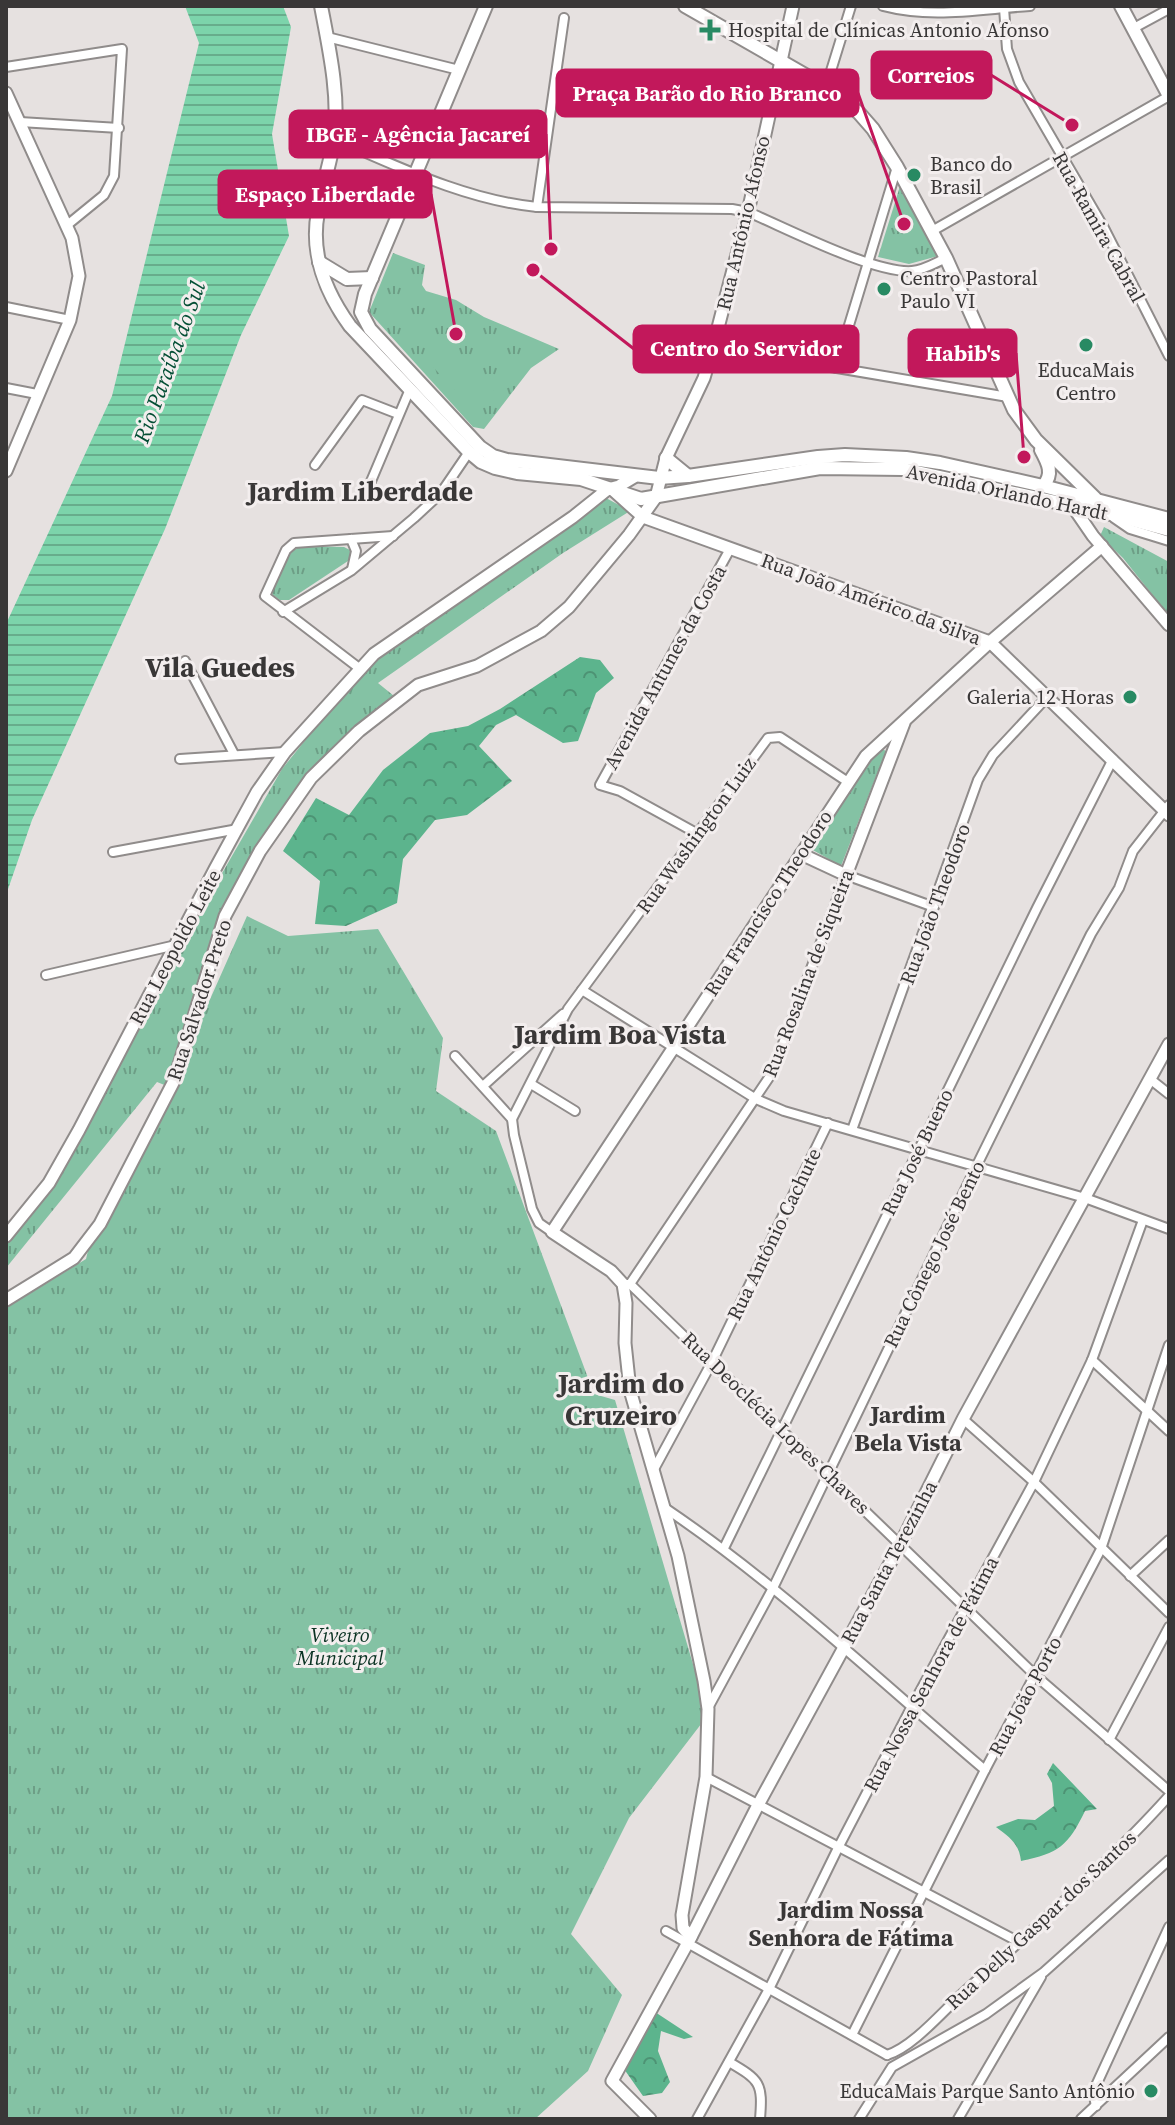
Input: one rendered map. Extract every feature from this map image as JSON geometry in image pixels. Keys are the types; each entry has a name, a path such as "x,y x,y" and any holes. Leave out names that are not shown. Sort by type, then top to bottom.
{"main road":[{"name":"Avenida Orlando Hardt","path":"321,6 335,113 334,139 317,214 319,262 339,311 469,452 495,468 581,479 641,499 831,468 870,467 920,472 1107,513 1169,530"},
{"path":"319,262 347,279 372,278 486,6"},
{"path":"685,6 826,87 859,113 885,146 946,258 1008,397 1049,464 1048,480 1043,486"},
{"path":"1121,6 1169,96"},
{"name":"Avenida Orlando Hardt","path":"372,278 361,312 370,329 463,430 493,456 659,478 818,457 870,455 940,463 1169,519"},
{"path":"1036,440 1107,513"},
{"path":"666,458 688,476"}],"street":[{"name":"Rua Antônio Afonso","path":"656,497 666,458 704,378 713,347 748,212 793,6"},
{"path":"826,87 851,6"},
{"path":"883,6 942,14 1030,6"},
{"name":"Rua Ramira Cabral","path":"1004,8 1007,49 1012,67 1060,156 1104,228 1169,356"},
{"path":"1132,29 1169,9"},
{"path":"537,207 564,18"},
{"path":"327,37 459,70"},
{"path":"6,67 122,49 119,128 111,186 66,226"},
{"path":"6,93 66,226 75,250 79,276 70,320 6,469"},
{"path":"932,231 1169,96"},
{"path":"20,122 119,128"},
{"path":"334,139 414,174 513,205 715,207 748,212 866,262 908,272 921,270 946,258"},
{"path":"836,368 897,167"},
{"path":"6,307 70,320"},
{"path":"713,347 1008,397"},
{"path":"6,388 37,394"},
{"path":"369,486 410,389"},
{"path":"315,465 362,400 398,414"},
{"path":"283,612 352,570 393,536 441,493 469,452"},
{"name":"Rua Leopoldo Leite","path":"6,1236 49,1183 257,792 285,752 359,668 389,642 634,477"},
{"name":"Rua João Américo da Silva","path":"612,491 643,517 990,642 1167,810"},
{"path":"1063,491 1102,546 1169,625"},
{"name":"Rua Salvador Preto","path":"6,1300 74,1258 100,1224 182,1063 225,916 260,851 311,778 359,731 418,685 477,666 541,631 569,607 656,497"},
{"path":"1107,513 1130,529 1169,541"},
{"path":"359,668 265,596 286,550 294,543 393,536"},
{"path":"351,539 356,551 352,570"},
{"name":"Rua Francisco Theodoro","path":"552,1232 866,756 990,642 1102,546"},
{"name":"Avenida Antunes da Costa","path":"698,834 620,791 600,785 730,549"},
{"path":"185,661 234,754"},
{"name":"Rua João Theodoro","path":"852,1130 984,768 1048,696"},
{"name":"Rua Rosalina de Siqueira","path":"626,1284 756,1099 780,1057 905,718"},
{"name":"Rua Washington Luiz","path":"512,1119 568,1009 764,741 772,736 780,737 848,782"},
{"path":"180,759 285,752"},
{"name":"Rua José Bueno","path":"724,1548 1113,759"},
{"name":"Rua Cônego José Bento","path":"708,1709 773,1588 1091,934 1119,888 1133,851 1167,810"},
{"path":"113,852 238,829"},
{"path":"801,854 846,875 934,907"},
{"path":"46,975 176,945"},
{"path":"582,990 756,1099 784,1111 1085,1198 1169,1229"},
{"name":"Rua Washington Luiz","path":"483,1086 568,1009"},
{"name":"Rua Santa Terezinha","path":"612,2081 901,1543 963,1419 1169,1044"},
{"path":"455,1056 512,1119 534,1216 626,1284 625,1343 630,1390 665,1508 693,1624 708,1709 706,1777 682,1915 683,1928 689,1940"},
{"path":"1150,1079 1169,1094"},
{"path":"531,1084 575,1111"},
{"name":"Rua Antônio Cachute","path":"653,1472 712,1362 828,1123"},
{"name":"Rua Nossa Senhora de Fátima","path":"697,2119 769,1989 911,1708 1034,1482 1092,1360 1143,1220"},
{"name":"Rua Deoclécia Lopes Chaves","path":"626,1284 712,1362 1036,1676 1169,1793"},
{"name":"Rua João Porto","path":"852,2035 985,1770 1101,1549 1169,1345"},
{"path":"1092,1360 1169,1431"},
{"path":"963,1419 1034,1482 1169,1613"},
{"path":"665,1508 724,1548 773,1588 985,1770"},
{"path":"1130,1576 1169,1540"},
{"path":"1109,1740 1169,1627"},
{"path":"706,1777 1019,1942"},
{"name":"Rua Delly Gaspar dos Santos","path":"887,2055 910,2042 1019,1942 1147,1820 1169,1793"},
{"path":"859,2119 892,2067 986,2014 1044,1972 1169,1860"},
{"path":"1080,2119 1169,1927"},
{"path":"666,1931 689,1940 887,2055 892,2067"},
{"path":"958,2119 1044,1972"},
{"path":"1080,2119 1169,2037"},
{"path":"910,2042 918,2055"},
{"path":"729,2062 759,2083 762,2093 760,2119"},
{"path":"602,2073 650,2119"},
{"path":"1102,2073 1110,2094"},
{"path":"1093,2092 1096,2106"}],"green space":[{"path":"901,183 938,256 909,264 878,257"},
{"path":"393,253 425,265 422,285 426,291 456,300 484,317 559,349 531,368 484,429 473,427 369,312"},
{"path":"452,348 495,392 475,411 433,367"},
{"path":"606,498 630,511 563,553 378,683 394,696 349,732 309,777 216,928 167,1086 157,1082 6,1268 6,1244 29,1219 66,1164 213,889 282,769 384,648"},
{"path":"1104,527 1169,562 1169,608 1166,612 1123,558 1100,536"},
{"path":"302,546 344,547 350,550 351,556 289,600 280,600 271,589 287,558"},
{"path":"580,657 600,660 614,678 596,693 578,741 563,743 516,715 496,725 479,746 512,781 467,815 435,820 403,859 397,903 346,926 315,924 320,881 283,851 316,798 349,815 383,770 430,733 468,726"},
{"path":"880,748 886,751 841,866 811,849"},
{"name":"Viveiro Municipal","path":"247,916 288,936 378,929 443,1038 436,1091 496,1131 594,1394 615,1400 708,1715 629,1818 571,1934 622,1995 588,2071 535,2119 6,2119 6,1308 86,1259 91,1238 168,1094"},
{"path":"1053,1763 1097,1809 1085,1811 1061,1846 1045,1855 1021,1861 1016,1845 996,1827 1018,1819 1035,1820 1054,1806 1052,1783 1047,1774"},
{"path":"655,2012 693,2037 684,2039 661,2031 658,2051 670,2082 662,2093 643,2096 624,2069"}],"water":[{"name":"Rio Paraíba do Sul","path":"185,6 283,6 291,27 272,134 289,236 241,335 165,529 32,820 6,895 6,624 112,396 199,43"}],"place":[{"name":"Hospital de Clínicas Antonio Afonso","path":"710,30"},
{"name":"Correios","path":"1072,125"},
{"name":"Banco do Brasil","path":"914,175"},
{"name":"Praça Barão do Rio Branco","path":"904,224"},
{"name":"IBGE - Agência Jacareí","path":"551,249"},
{"name":"Centro do Servidor","path":"533,270"},
{"name":"Centro Pastoral Paulo VI","path":"884,289"},
{"name":"Espaço Liberdade","path":"456,334"},
{"name":"EducaMais Centro","path":"1086,345"},
{"name":"Habib's","path":"1024,457"},
{"name":"Galeria 12 Horas","path":"1130,697"},
{"name":"EducaMais Parque Santo Antônio","path":"1151,2091"}],"district":[{"name":"Jardim Liberdade","path":"360,491"},
{"name":"Vila Guedes","path":"220,667"},
{"name":"Jardim Boa Vista","path":"620,1034"},
{"name":"Jardim do Cruzeiro","path":"621,1399"},
{"name":"Jardim Bela Vista","path":"908,1428"},
{"name":"Jardim Nossa Senhora de Fátima","path":"851,1923"}]}
